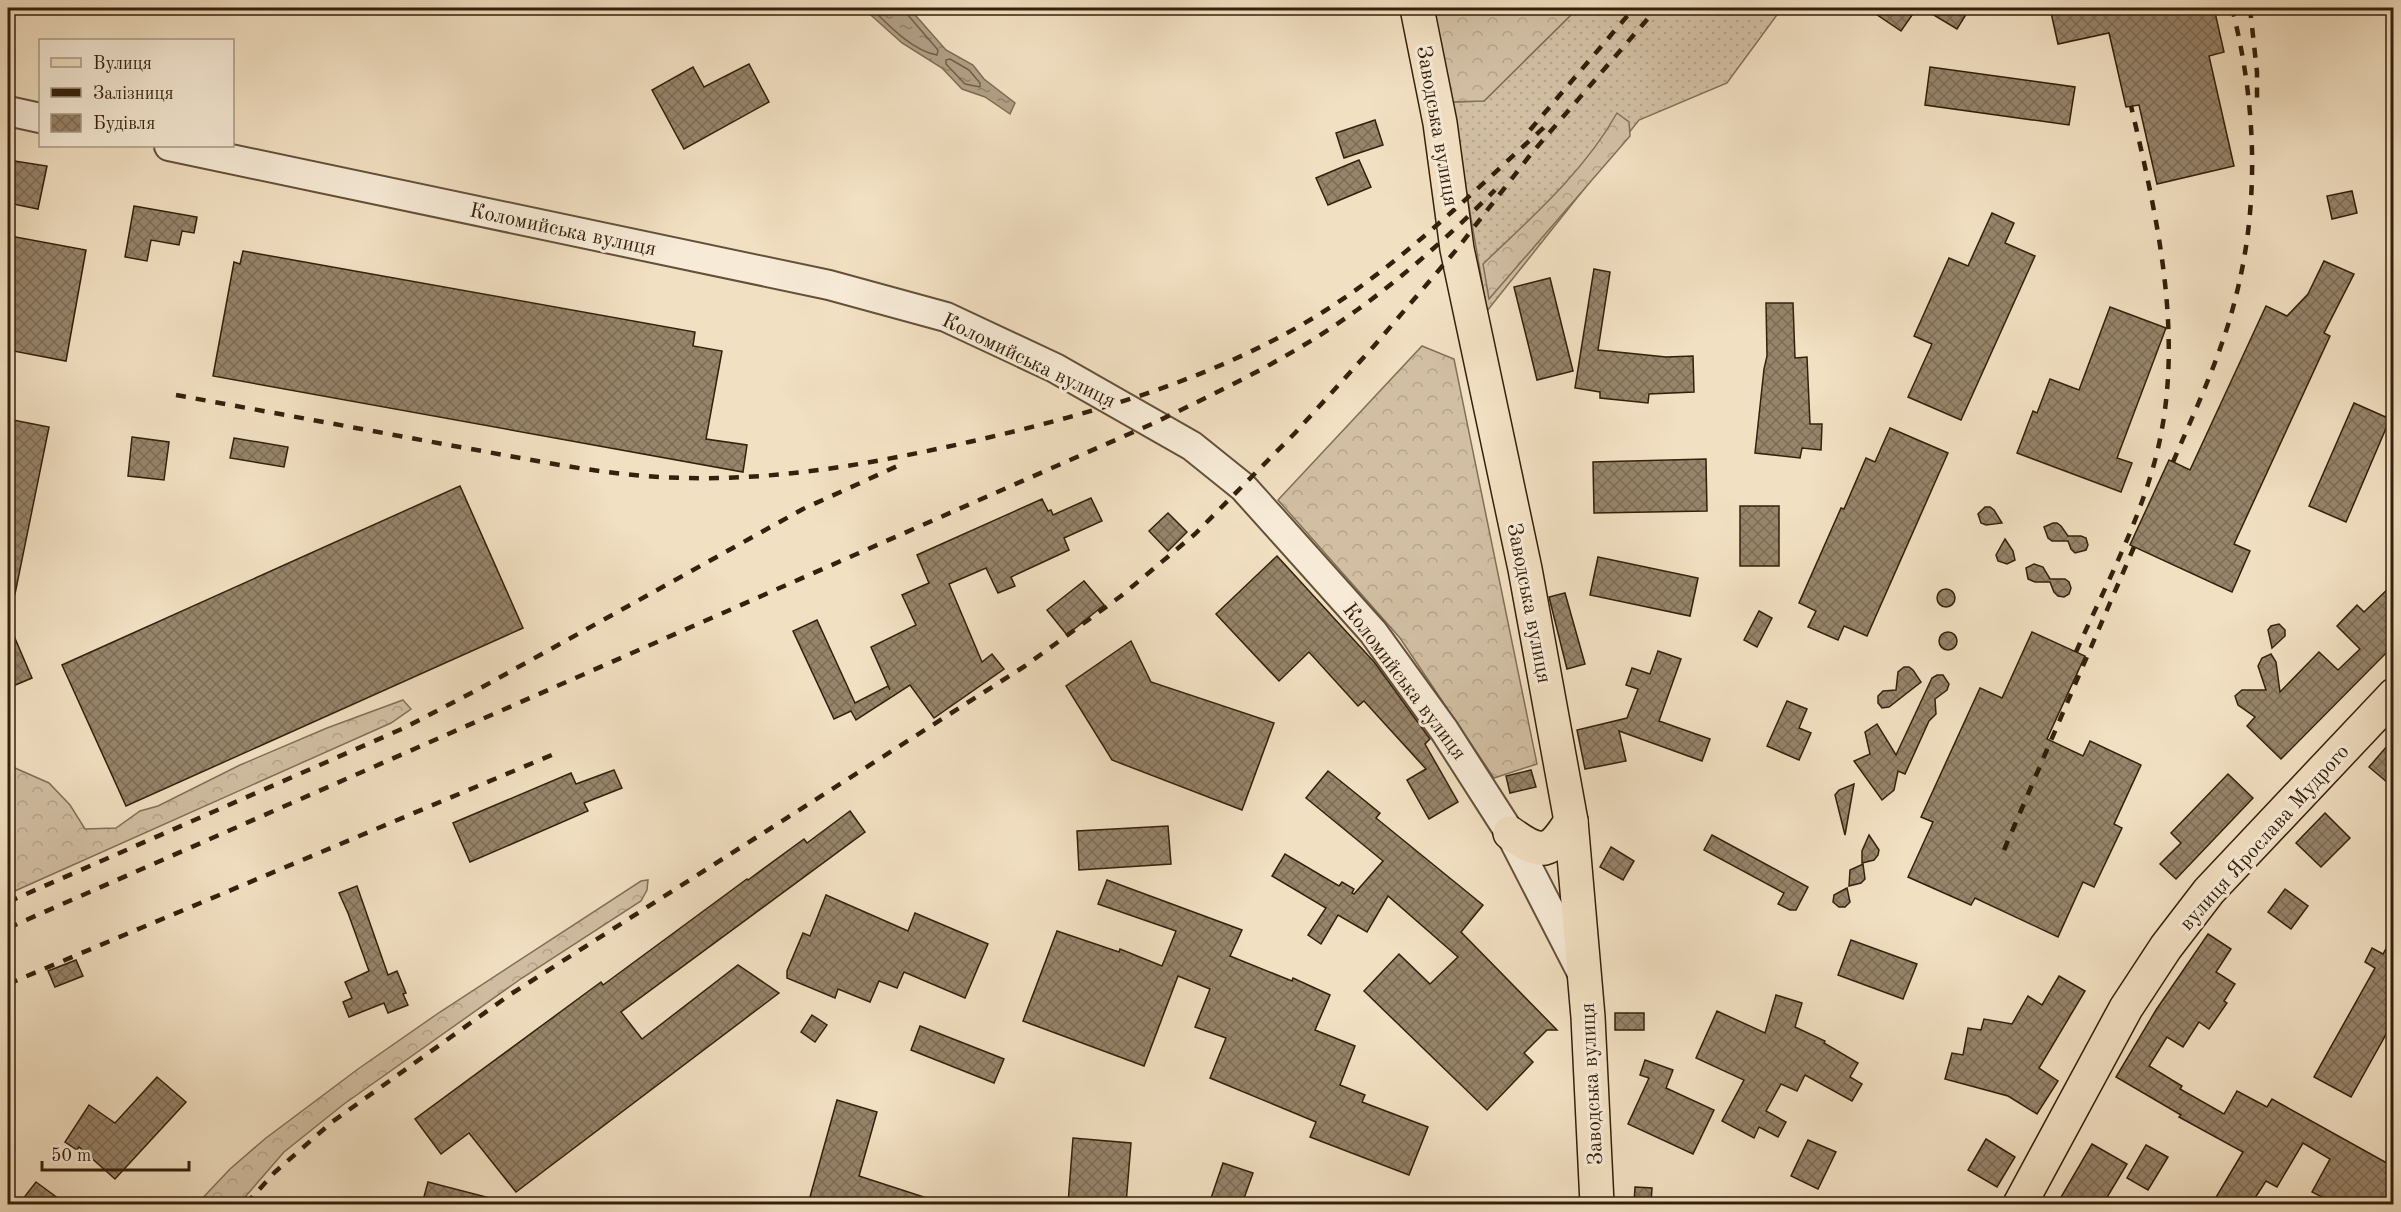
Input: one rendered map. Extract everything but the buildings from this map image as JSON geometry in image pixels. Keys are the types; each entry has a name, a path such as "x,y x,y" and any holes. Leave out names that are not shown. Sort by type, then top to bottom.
{"main road":[{"name":"Заводська вулиця","path":"1417,8 1440,123 1457,249 1525,569 1572,821 1585,979 1598,1204"},
{"name":"вулиця Ярослава Мудрого","path":"2020,1204 2126,1008 2166,947 2209,891 2394,695"},
{"path":"1510,833 1531,846 1541,849 1551,847 1558,842 1572,821"}],"street":[{"path":"8,111 39,118"},
{"name":"Коломийська вулиця","path":"174,147 829,285 946,317 1055,368 1192,446 1243,487 1373,632 1444,730 1510,833 1585,979"}],"green space":[{"path":"1427,8 1578,8 1484,101 1451,102"},
{"path":"1578,8 1782,8 1727,83 1639,120 1487,311 1451,102 1484,101"},
{"path":"1617,113 1629,122 1630,136 1489,299 1483,264 1573,175 1604,135"},
{"path":"1422,346 1454,359 1537,764 1494,778 1400,638 1278,500"},
{"path":"403,700 411,709 391,723 8,894 8,765 49,783 70,805 85,829 116,828 140,811 158,806 240,765 327,728"},
{"path":"648,880 647,890 641,901 522,978 344,1104 284,1152 239,1204 197,1204 230,1169 266,1138 358,1069 440,1012 641,881"}],"water":[{"path":"863,8 909,8 946,50 973,65 984,79 1015,103 1010,114 985,97 962,89 942,68 902,43"}],"railway":[{"path":"1530,130 1634,8"},
{"path":"246,1204 275,1172 332,1122 511,994 1025,666 1121,596 1195,534 1295,433 1374,346 1457,249 1531,154 1657,8"},
{"path":"2173,462 2208,380 2230,318 2244,260 2249,224 2252,188 2250,115 2240,43 2232,8"},
{"path":"2250,8 2257,72 2257,106"},
{"path":"2076,652 2127,540 2145,494 2163,425 2168,380 2169,334 2166,288 2151,196 2131,106"},
{"path":"176,395 531,460 634,475 700,478 778,475 892,458 1015,431 1152,392 1240,357 1282,336 1354,291 1413,246 1551,121"},
{"path":"8,928 1154,423 1258,371 1333,327 1393,283 1495,190"},
{"path":"8,902 404,728 477,690 803,509 904,463"},
{"path":"2004,850 2134,547"},
{"path":"8,984 554,754"}]}
